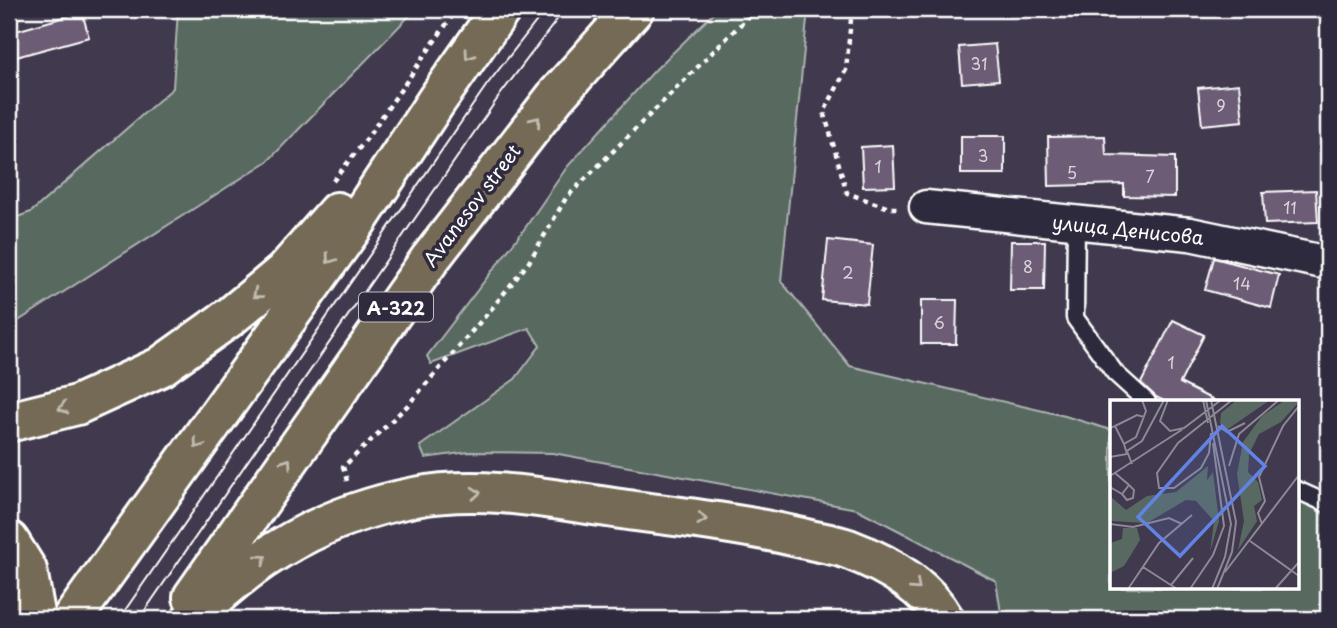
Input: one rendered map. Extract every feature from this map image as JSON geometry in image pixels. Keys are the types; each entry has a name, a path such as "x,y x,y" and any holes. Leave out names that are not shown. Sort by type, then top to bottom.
{"highway":[{"path":"72,619 355,224 436,100 502,9"},
{"name":"Avanesov street","path":"178,619 429,259 556,96 634,9"},
{"path":"9,422 77,405 160,367 230,317 284,272 436,100"},
{"path":"192,619 219,591 271,552 312,530 356,512 416,497 488,492 754,526 848,549 907,578 935,604 944,619"},
{"path":"9,541 27,570 36,619"}],"street":[{"name":"улица Денисова","path":"926,207 1190,234 1328,263"}],"lane":[{"path":"1076,223 1075,318 1115,373 1145,400"},
{"path":"1298,491 1328,504"}],"path":[{"path":"326,190 365,141 457,9"},
{"path":"356,512 344,467 407,406 493,307 529,262 566,198 756,9"},
{"path":"852,9 846,70 824,112 847,192 889,208 926,207"}],"green space":[{"path":"178,9 416,9 268,161 9,327 9,220 31,212 173,88"},
{"path":"718,9 808,9 781,281 850,366 1065,416 1110,430 1110,590 1298,590 1298,500 1314,508 1328,518 1328,619 1002,619 996,581 857,509 553,453 469,452 425,458 420,446 515,379 540,346 529,328 431,364 427,356 525,228 567,167 655,70"}],"building":[{"path":"82,12 89,37 9,59 9,33"},
{"path":"995,44 999,80 962,83 959,47"},
{"path":"1239,84 1243,121 1202,125 1198,88"},
{"path":"961,136 1005,136 1005,174 961,174"},
{"path":"1105,136 1106,155 1175,157 1175,197 1124,196 1124,184 1049,186 1048,137"},
{"path":"893,145 895,186 863,187 861,147"},
{"path":"1316,190 1318,222 1265,224 1263,192"},
{"path":"828,240 873,245 867,304 822,300"},
{"path":"1011,241 1045,241 1044,290 1010,290"},
{"path":"1214,258 1279,275 1271,308 1205,290"},
{"path":"921,300 957,300 956,344 921,344"},
{"path":"1173,320 1204,335 1180,383 1213,400 1162,400 1141,383"}],"tram line":[{"path":"119,619 486,86 546,9"},
{"path":"139,619 500,95 565,9"}]}
